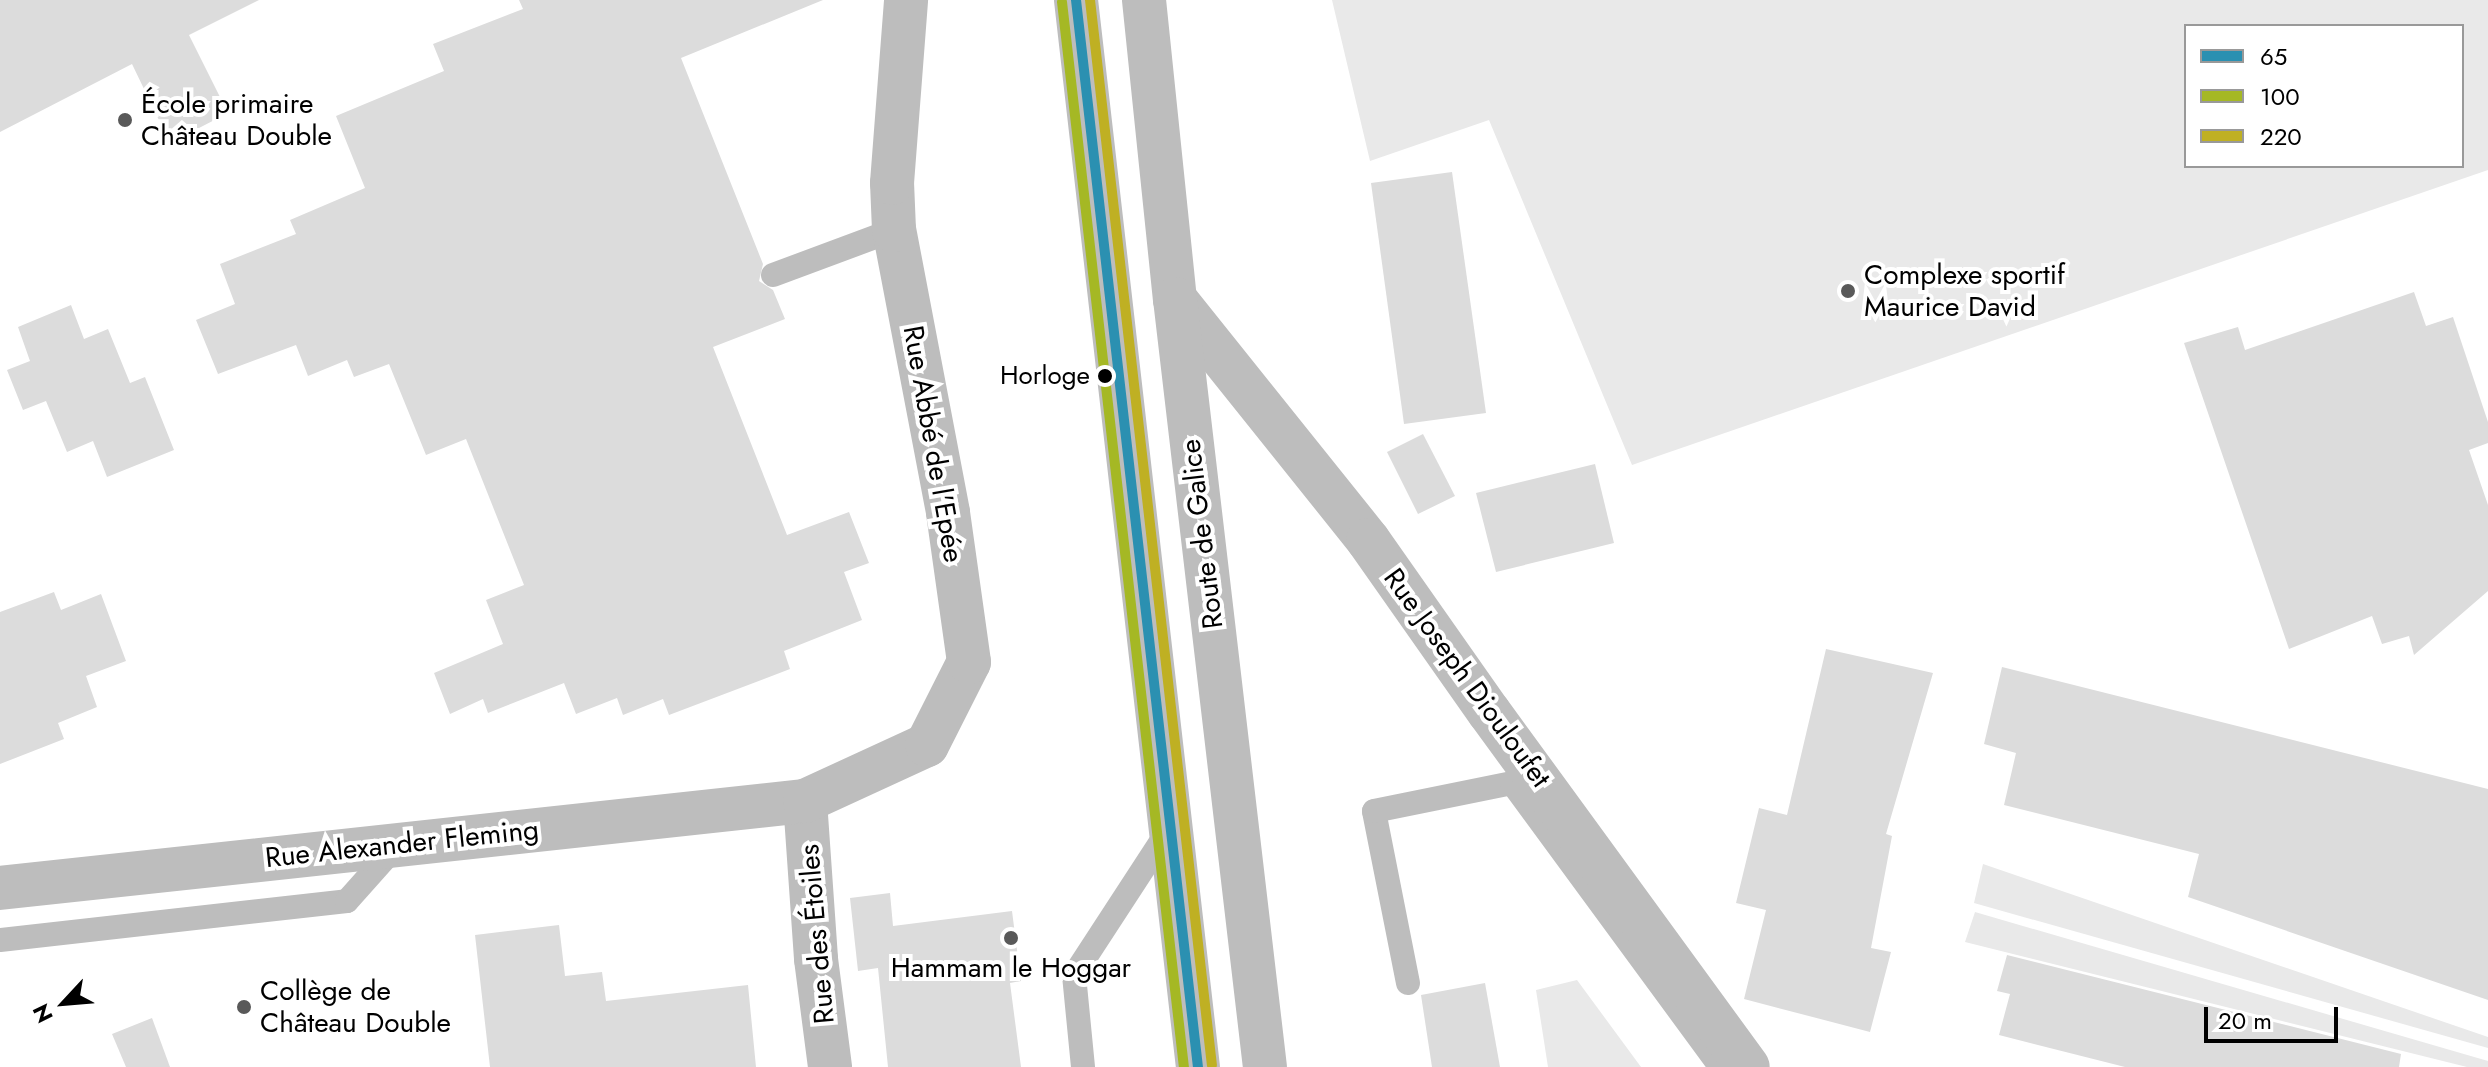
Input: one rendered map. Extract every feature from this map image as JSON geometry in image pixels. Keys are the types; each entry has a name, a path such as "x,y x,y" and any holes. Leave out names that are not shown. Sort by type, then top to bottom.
{"street":[{"name":"Rue Abbé de l'Epée","path":"805,801 927,745 969,662 948,512 894,230 892,183 906,0"},
{"path":"1076,0 1198,1067"},
{"name":"Route de Galice","path":"1144,0 1175,299 1265,1067"},
{"name":"Rue Joseph Diouloufet","path":"1175,299 1368,540 1489,712 1748,1067"},
{"name":"Rue Alexander Fleming","path":"0,888 805,801"},
{"name":"Rue des Étoiles","path":"805,801 816,959 830,1067"}],"lane":[{"path":"773,275 894,230"},
{"path":"1408,983 1374,811 1512,783 1721,1067"},
{"path":"1083,1067 1074,975 1170,827"},
{"path":"0,940 347,901 398,844"}],"shaded area":[{"name":"Complexe sportif Maurice David","path":"1332,0 2488,0 2488,170 1632,465 1489,120 1370,161"},
{"path":"1983,864 2488,1037 2488,1048 1974,903"},
{"path":"1975,912 2488,1061 2488,1067 2467,1067 1965,942"},
{"path":"1577,980 1641,1067 1548,1067 1536,990"}],"building":[{"path":"0,0 259,0 189,35 228,113 170,143 132,64 0,132"},
{"path":"519,0 823,0 681,58 763,264 759,281 773,290 785,319 713,347 787,535 849,512 869,563 844,572 862,620 784,651 790,669 669,715 663,699 623,715 617,698 576,714 564,683 488,713 483,699 450,714 434,673 503,644 486,600 524,585 466,439 426,455 389,364 354,377 347,360 308,376 296,345 218,374 196,320 235,304 220,264 296,234 290,220 365,188 336,116 444,71 433,44 523,9"},
{"path":"1452,172 1486,413 1404,424 1371,183"},
{"path":"2414,292 2426,326 2453,317 2488,422 2488,443 2469,450 2488,505 2488,591 2414,655 2409,636 2382,644 2372,616 2289,649 2184,343 2238,327 2245,350"},
{"path":"71,305 84,339 108,329 130,383 145,377 174,450 107,477 93,441 67,452 46,401 23,410 7,370 30,361 18,327"},
{"path":"1423,434 1455,496 1418,514 1387,452"},
{"path":"1595,464 1614,543 1496,572 1476,493"},
{"path":"54,592 61,610 101,594 126,661 86,676 97,707 58,723 64,739 0,764 0,612"},
{"path":"1826,649 1933,673 1886,834 1892,836 1871,948 1891,952 1870,1032 1744,999 1766,910 1736,903 1759,808 1787,815"},
{"path":"2002,667 2488,789 2488,1000 2188,897 2199,854 2004,805 2016,753 1984,744"},
{"path":"890,893 893,926 1012,911 1021,981 1010,983 1021,1067 888,1067 878,968 858,971 850,898"},
{"path":"559,925 565,976 602,972 606,1001 748,985 756,1067 490,1067 475,935"},
{"path":"2007,955 2401,1054 2399,1067 2125,1067 1999,1035 2010,994 1997,991"},
{"path":"1485,983 1500,1067 1432,1067 1421,995"},
{"path":"152,1018 170,1067 126,1067 112,1034"}],"transit line":[{"name":"65","path":"1076,0 1198,1067"},
{"name":"220","path":"1090,0 1212,1065"},
{"name":"100","path":"1062,2 1184,1067"}],"place":[{"name":"École primaire Château Double","path":"125,120"},
{"name":"Complexe sportif Maurice David","path":"1848,291"},
{"name":"Horloge","path":"1105,376"},
{"name":"Hammam le Hoggar","path":"1011,938"},
{"name":"Collège de Château Double","path":"244,1007"}]}
